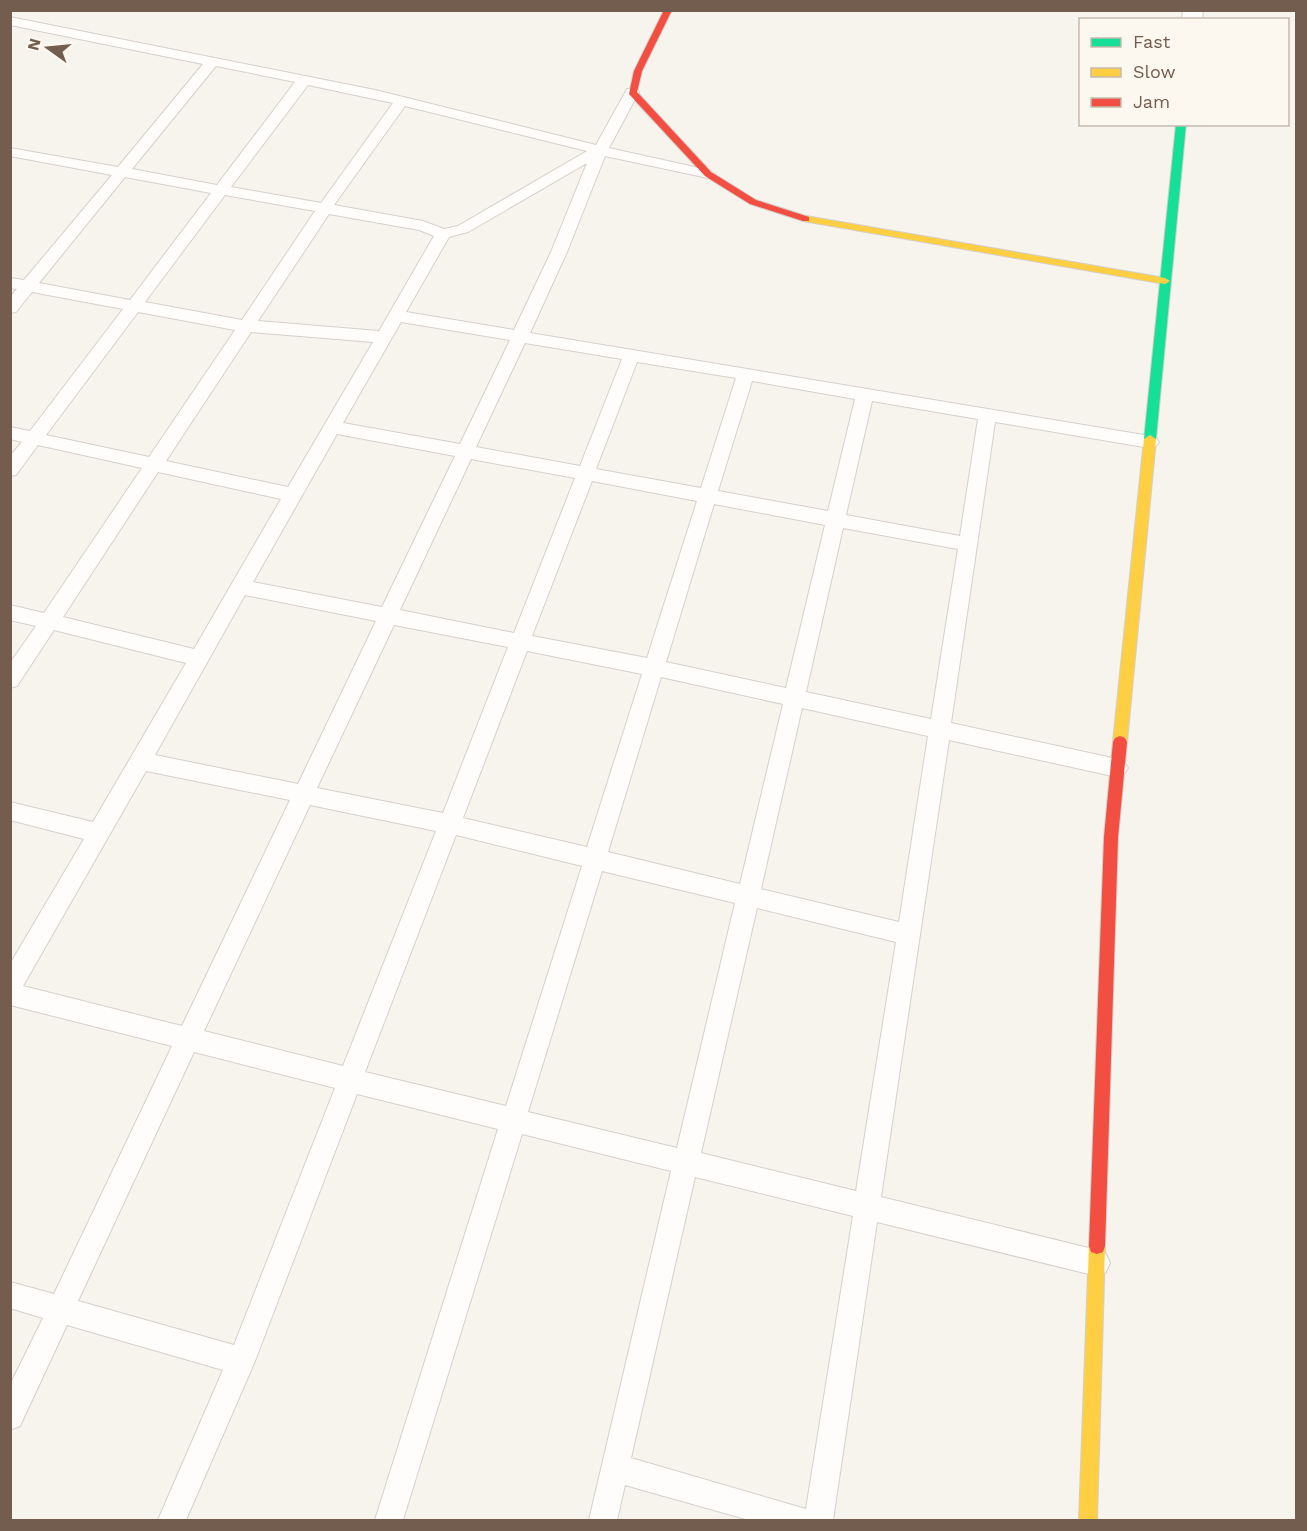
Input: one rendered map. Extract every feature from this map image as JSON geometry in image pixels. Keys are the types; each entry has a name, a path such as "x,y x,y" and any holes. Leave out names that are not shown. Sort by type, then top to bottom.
{"street":[{"path":"668,10 638,71 632,92 708,174 753,202 798,218 1165,281"},
{"path":"1088,1521 1111,837 1181,126"}],"lane":[{"path":"10,21 401,101 708,174"},
{"path":"10,308 212,62"},
{"path":"10,470 304,80"},
{"path":"10,1416 520,336 559,252 600,150 632,92"},
{"path":"10,680 325,208 401,101"},
{"path":"14,157 122,172 325,208 423,226 444,234 462,229 600,150"},
{"path":"10,987 444,234"},
{"path":"10,283 246,326 384,337"},
{"path":"397,316 1150,442"},
{"path":"172,1521 241,1361 632,354"},
{"path":"389,1521 746,373"},
{"path":"603,1521 865,393"},
{"path":"819,1521 869,1207 988,414"},
{"path":"333,427 968,544"},
{"path":"10,433 294,495"},
{"path":"240,587 654,668 1117,768"},
{"path":"10,612 200,658"},
{"path":"141,761 450,824 910,934"},
{"path":"10,811 99,833"},
{"path":"10,994 350,1080 1097,1263"},
{"path":"10,1295 241,1361"},
{"path":"615,1468 798,1521"}],"traffic: fast":[{"path":"1150,439 1181,126"}],"traffic: slow":[{"path":"806,219 1165,281"},
{"path":"1120,742 1150,439"},
{"path":"1088,1520 1097,1246"}],"traffic: jam":[{"path":"668,10 638,71 632,92 708,174 753,202 806,219"},
{"path":"1097,1246 1111,837 1120,742"}]}
